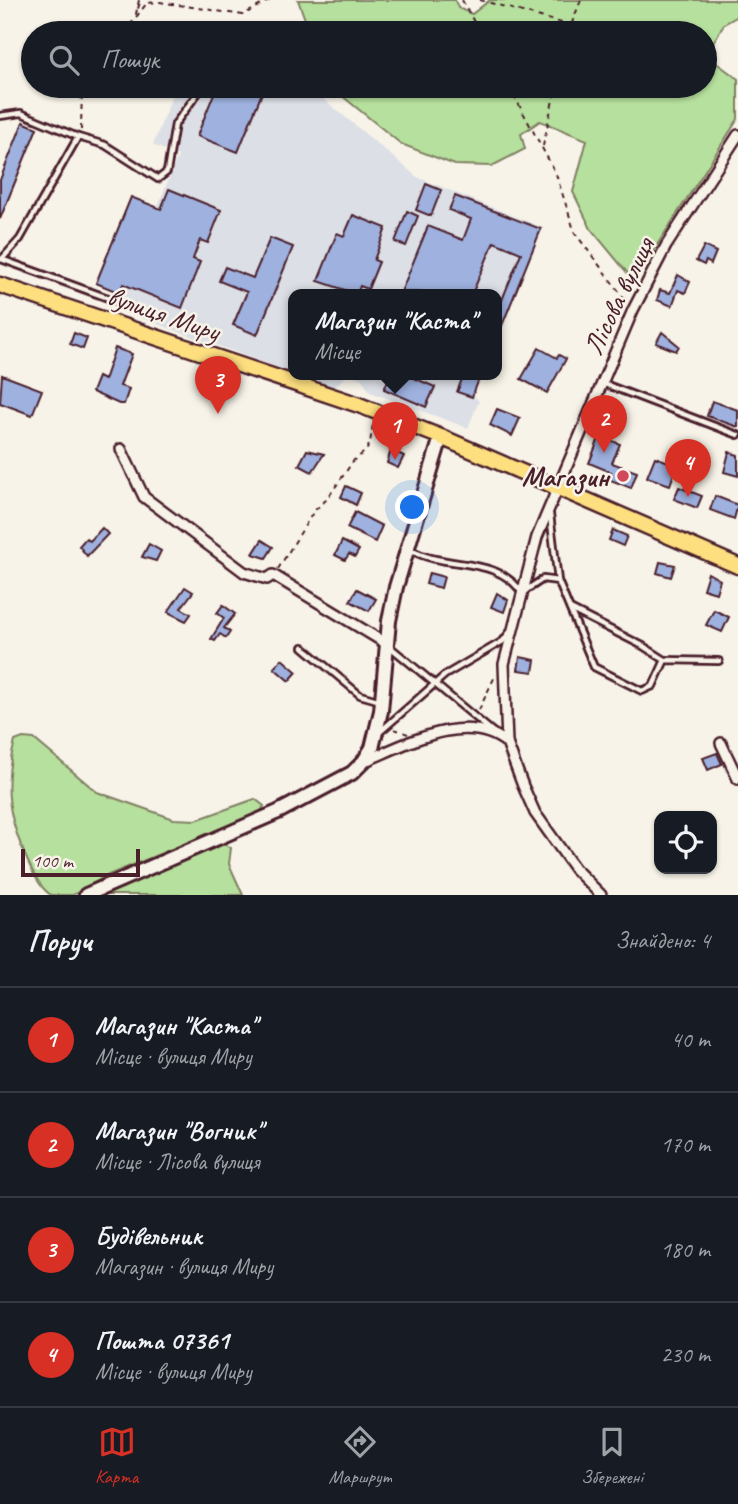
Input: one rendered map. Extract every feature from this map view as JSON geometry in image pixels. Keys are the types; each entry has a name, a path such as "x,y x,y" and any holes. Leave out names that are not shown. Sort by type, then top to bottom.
{"main road":[{"name":"вулиця Миру","path":"0,285 374,411 441,437 738,566"}],"street":[{"name":"Лісова вулиця","path":"506,743 504,664 530,559 549,506 633,310 660,256 738,135"},
{"path":"86,895 278,812 352,773 364,761 375,738 382,702 387,644 406,547 441,437"},
{"path":"121,449 144,497 244,572 258,579 267,579 273,575 387,644"},
{"path":"364,761 423,738 471,729 494,732 506,743 536,813 575,869 601,895"},
{"path":"721,743 738,779"}],"lane":[{"path":"0,116 21,113 104,145 158,178 167,172 175,124 194,98"},
{"path":"78,137 20,239 1,259 119,302"},
{"path":"601,383 738,435"},
{"path":"549,506 558,581 589,661 602,673 642,691 649,690 665,660"},
{"path":"406,547 428,558 495,569 509,576 522,593 543,579 558,581"},
{"path":"569,608 665,660 719,661"},
{"path":"375,738 385,725 433,685 469,659 503,641 516,624"},
{"path":"387,644 433,685 494,732"},
{"path":"303,647 360,695 382,702"}],"path":[{"path":"136,14 140,0"},
{"path":"132,21 147,3 160,2 243,15 270,0"},
{"path":"461,0 473,21"},
{"path":"480,0 555,21"},
{"path":"571,21 581,0"},
{"path":"78,137 82,128 82,98"},
{"path":"516,98 556,174 575,233 633,310"},
{"path":"543,148 553,98"},
{"path":"273,575 314,512 327,499 354,460 366,451 370,443 374,411"},
{"path":"475,718 497,671"},
{"path":"385,725 423,738"}],"shaded area":[{"path":"171,98 322,98 417,177 543,228 502,326 502,289 288,289 288,371 116,309 178,156 153,145"},
{"path":"315,380 341,380 335,387"},
{"path":"363,380 479,380 473,395 479,401 468,428 370,392"}],"green space":[{"path":"298,0 455,0 458,8 472,14 490,0 738,0 738,16 724,24 717,36 717,21 306,21"},
{"path":"717,63 738,79 738,119 634,281 591,229 573,192 587,140 540,121 521,134 525,149 492,166 455,165 401,144 345,98 717,98"},
{"path":"23,738 34,739 97,792 174,819 196,820 255,799 264,806 260,813 106,876 73,895 51,895 41,885 29,864 12,819 8,789 11,758 15,741"},
{"path":"224,844 231,848 229,864 243,895 101,895"}],"building":[{"path":"212,98 260,98 238,152 197,136"},
{"path":"23,122 37,128 0,219 0,180"},
{"path":"426,184 441,190 431,216 416,210"},
{"path":"169,189 221,210 208,243 200,240 193,259 200,262 182,308 123,284 120,293 96,283 131,197 161,209"},
{"path":"455,196 541,229 502,326 502,300 521,253 494,242 474,289 402,289 428,226 463,240 471,219 449,210"},
{"path":"407,211 418,216 406,246 395,242"},
{"path":"353,215 386,228 374,260 379,262 368,289 360,286 359,289 342,289 318,281 337,233 344,236"},
{"path":"270,238 293,247 257,335 233,325 247,292 219,281 225,267 253,278"},
{"path":"704,246 716,252 711,264 706,261 704,265 696,261"},
{"path":"678,275 690,282 685,293 678,290 672,306 657,300 660,290 670,293"},
{"path":"662,332 679,346 676,351 656,343"},
{"path":"74,333 87,338 83,349 70,344"},
{"path":"115,348 132,354 120,386 129,389 124,404 92,392 98,377 104,380"},
{"path":"539,348 557,358 559,355 566,359 547,393 521,379"},
{"path":"2,375 42,390 32,415 0,403"},
{"path":"388,380 419,380 435,387 426,407 384,389"},
{"path":"462,380 479,380 472,397 457,392"},
{"path":"712,401 738,410 738,427 707,416"},
{"path":"497,409 520,418 512,436 490,425"},
{"path":"600,436 620,444 612,463 637,472 631,488 608,479 611,472 589,463"},
{"path":"307,450 324,454 312,472 299,465"},
{"path":"391,450 404,456 398,468 387,463"},
{"path":"729,452 738,455 738,476 724,472"},
{"path":"655,457 677,465 670,485 647,477"},
{"path":"346,486 361,493 356,505 341,497"},
{"path":"679,487 702,496 697,508 674,499"},
{"path":"715,496 738,505 734,519 710,510"},
{"path":"355,512 382,526 375,542 347,528"},
{"path":"102,528 108,534 87,556 79,546 86,538 90,541"},
{"path":"613,530 627,536 623,546 609,540"},
{"path":"262,540 273,547 266,558 253,554"},
{"path":"342,541 359,550 355,557 349,554 345,560 335,555"},
{"path":"149,544 161,551 156,561 142,557"},
{"path":"660,562 675,565 671,577 657,573"},
{"path":"429,573 444,577 441,588 426,584"},
{"path":"708,573 720,580 716,593 703,589"},
{"path":"185,587 193,592 181,608 191,614 186,621 168,612"},
{"path":"357,589 376,599 369,611 350,601"},
{"path":"497,593 508,600 504,612 491,607"},
{"path":"223,605 235,614 224,628 230,632 226,638 220,634 215,641 211,639 224,618 217,613"},
{"path":"714,610 729,617 722,632 706,625"},
{"path":"520,657 535,660 533,672 518,670"},
{"path":"282,659 297,672 289,681 274,668"},
{"path":"717,753 722,764 708,770 703,758"}],"place":[{"name":"Будівельник","path":"218,414"},
{"name":"Магазин \"Вогник\"","path":"604,453"},
{"name":"Магазин \"Каста\"","path":"395,460"},
{"name":"Магазин","path":"623,476"},
{"name":"Пошта 07361","path":"688,497"}]}
